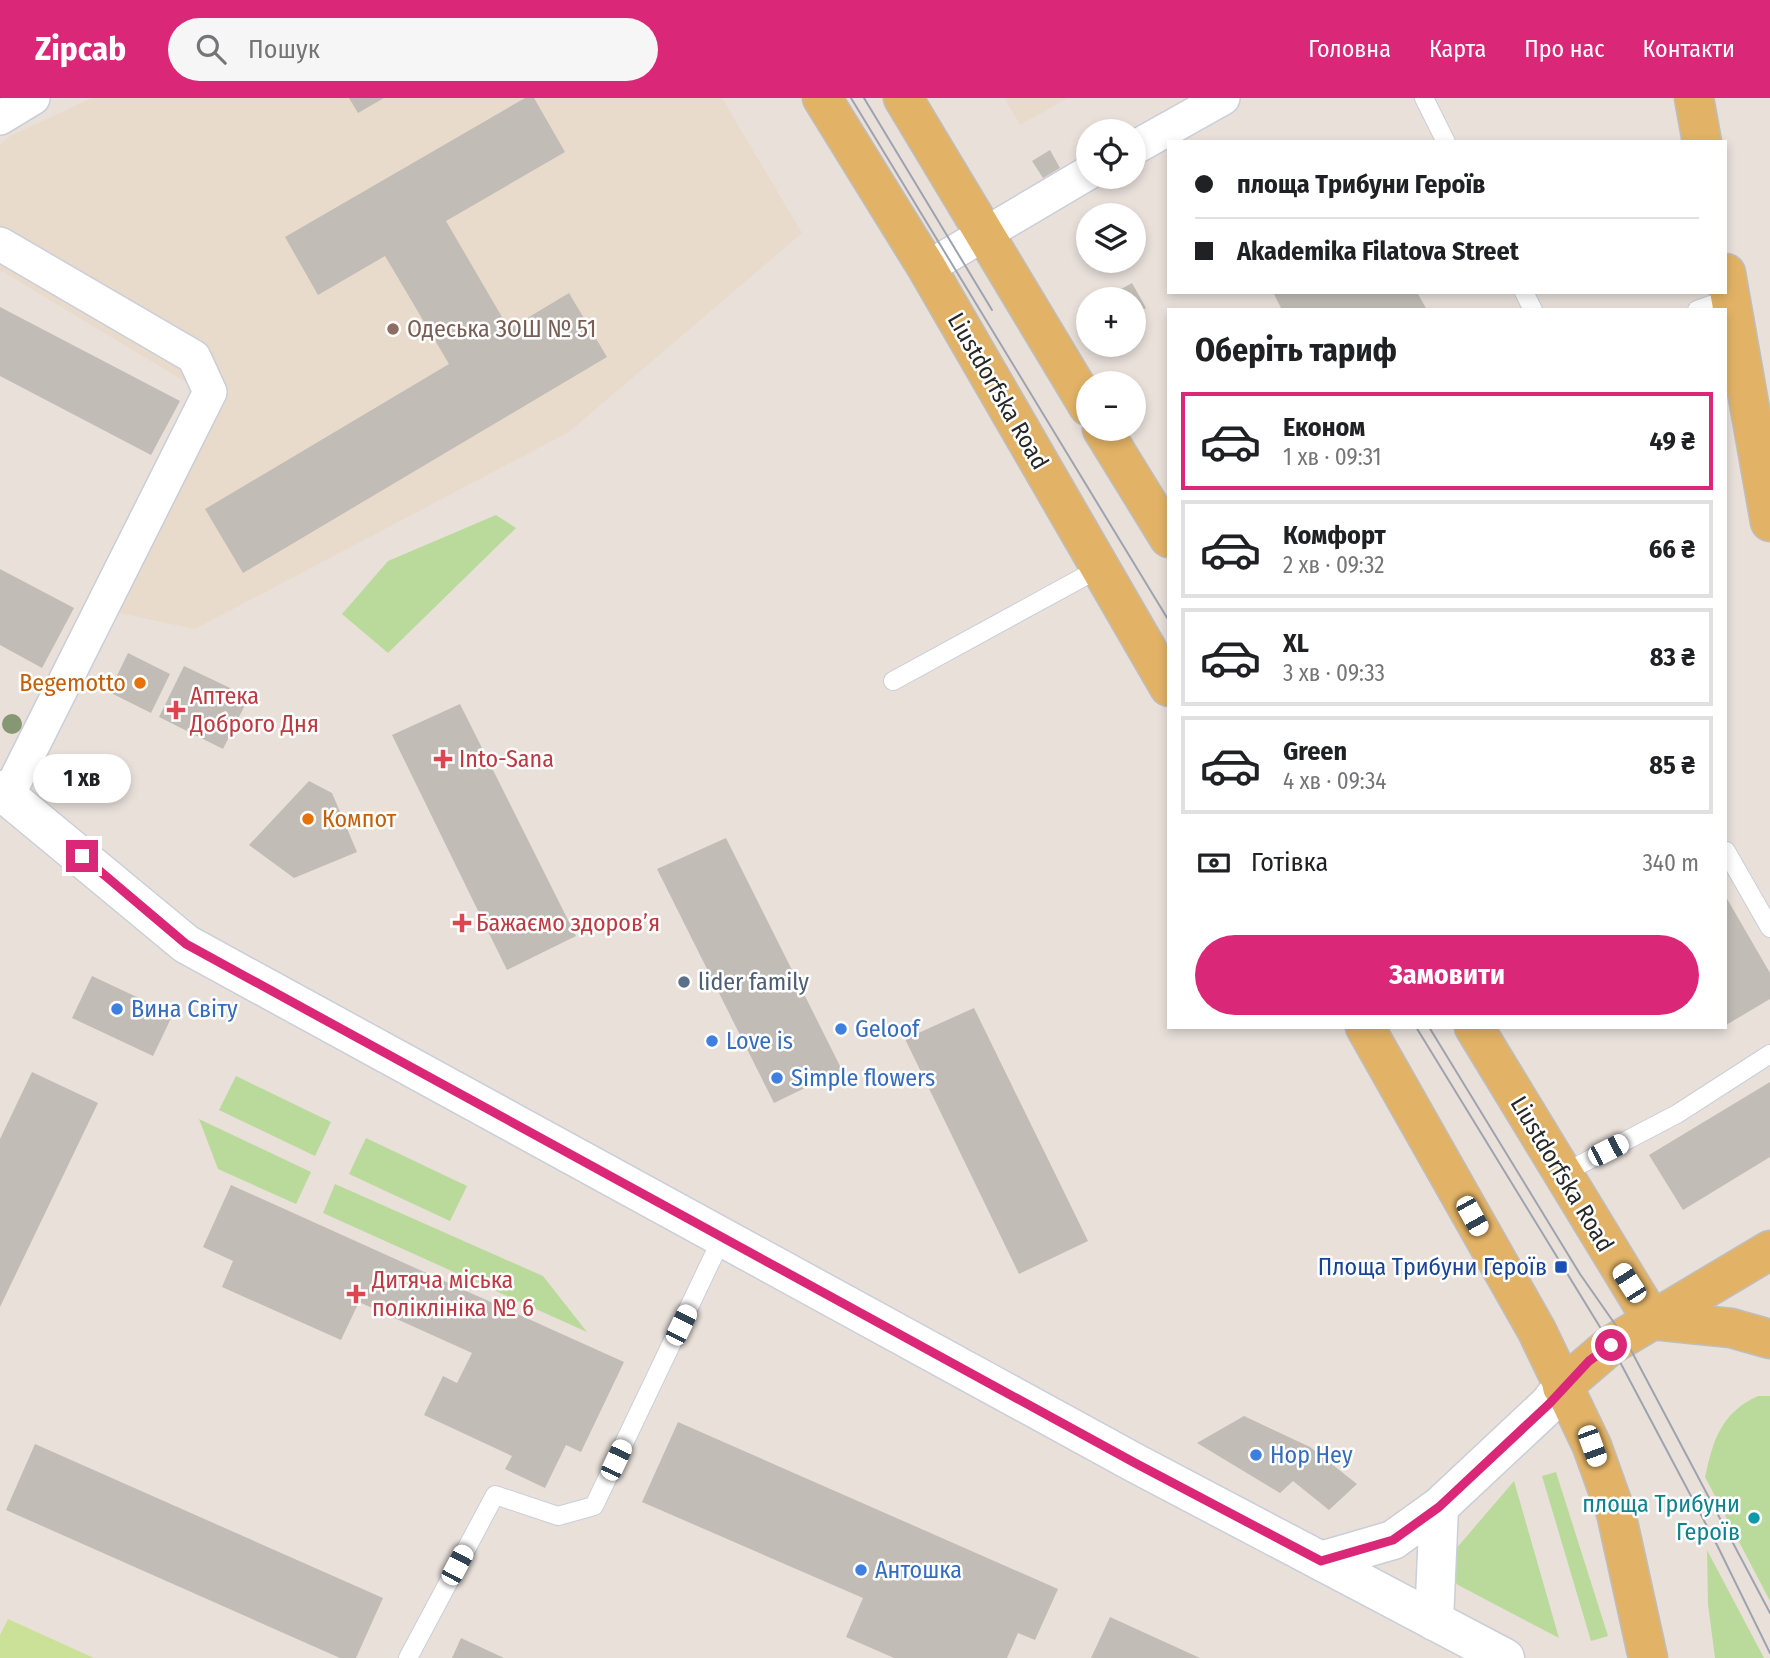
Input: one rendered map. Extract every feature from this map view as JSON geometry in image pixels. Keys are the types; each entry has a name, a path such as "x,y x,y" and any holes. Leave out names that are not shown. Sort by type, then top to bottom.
{"main road":[{"name":"Liustdorfska Road","path":"822,98 927,268 1167,684"},
{"path":"903,98 1076,386"},
{"path":"1694,98 1702,140"},
{"path":"1727,333 1770,518"},
{"path":"1109,441 1167,535"},
{"path":"4,792 186,944 1135,1463 1504,1658"},
{"path":"1367,1029 1537,1331 1592,1446 1616,1513 1648,1658"},
{"name":"Liustdorfska Road","path":"1475,1029 1562,1174 1629,1334"},
{"path":"1321,1561 1393,1540 1439,1507 1549,1404 1562,1387 1629,1334 1770,1250"},
{"path":"1629,1334 1731,1328 1770,1339"},
{"path":"1434,1620 1439,1507"}],"street":[{"path":"0,118 33,98"},
{"path":"1146,141 1223,98"},
{"path":"927,268 1076,180"},
{"path":"0,244 194,357 210,392 4,792"}],"lane":[{"path":"1424,98 1445,140"},
{"path":"893,681 1100,568"},
{"path":"1727,853 1770,928"},
{"path":"1562,1174 1665,1120 1770,1054"},
{"path":"408,1658 495,1495 558,1516 594,1506 722,1238"}],"shaded area":[{"name":"Одеська ЗОШ № 51","path":"92,98 722,98 802,233 569,432 195,629 114,612 194,387 0,270 0,145 10,136"},
{"path":"1004,98 1068,98 1020,125"}],"green space":[{"path":"496,515 516,528 388,653 342,614 388,561"},
{"path":"236,1076 331,1122 315,1156 219,1110"},
{"path":"199,1119 311,1172 296,1204 218,1169"},
{"path":"366,1138 467,1186 450,1221 349,1174"},
{"path":"335,1184 543,1276 587,1332 323,1213"},
{"path":"1758,1396 1770,1396 1770,1601 1705,1477 1711,1451 1727,1419 1745,1403"},
{"path":"1556,1472 1608,1636 1591,1641 1542,1476"},
{"path":"1514,1481 1559,1638 1458,1585 1450,1577 1449,1557"},
{"path":"1707,1550 1764,1658 1715,1658 1708,1604"},
{"path":"8,1619 94,1658 0,1658 0,1635"}],"building":[{"path":"349,98 384,98 358,113"},
{"path":"525,98 534,98 565,152 446,221 509,329 569,293 607,357 243,573 205,509 449,364 385,256 318,295 285,237"},
{"path":"1050,150 1060,168 1043,178 1032,161"},
{"path":"1274,294 1418,294 1426,308 1281,308"},
{"path":"0,307 180,401 151,455 0,376"},
{"path":"0,569 74,608 42,668 0,645"},
{"name":"Begemotto","path":"128,653 170,674 151,713 109,692"},
{"path":"184,666 249,697 223,749 159,717"},
{"path":"460,704 576,936 507,970 392,735"},
{"name":"Компот","path":"309,781 332,793 357,852 294,878 249,845"},
{"path":"726,838 842,1070 774,1103 657,869"},
{"path":"1727,899 1770,973 1770,999 1727,1024"},
{"path":"92,976 173,1014 153,1056 72,1018"},
{"path":"974,1008 1088,1241 1019,1274 905,1039"},
{"path":"32,1072 98,1103 0,1307 0,1139"},
{"path":"1770,1082 1770,1157 1683,1210 1649,1155"},
{"name":"Дитяча міська поліклініка № 6","path":"231,1185 624,1362 581,1452 566,1445 545,1488 505,1469 512,1456 424,1415 443,1376 457,1383 472,1353 359,1302 341,1340 222,1287 233,1261 203,1247"},
{"path":"1244,1416 1310,1447 1357,1484 1329,1510 1293,1481 1280,1493 1197,1443"},
{"path":"678,1422 1058,1589 1035,1640 1018,1633 1007,1658 894,1658 846,1637 863,1598 642,1502"},
{"path":"35,1444 383,1598 356,1658 340,1658 6,1510"},
{"path":"1110,1617 1200,1658 1091,1658"},
{"path":"461,1638 504,1658 452,1658"}],"tram line":[{"path":"851,98 1167,618"},
{"path":"864,98 992,310"},
{"path":"1417,1029 1611,1345 1718,1547 1770,1653"},
{"path":"1430,1029 1580,1274 1624,1337 1770,1613"}],"place":[{"name":"Одеська ЗОШ № 51","path":"393,329"},
{"name":"Begemotto","path":"140,683"},
{"name":"Аптека Доброго Дня","path":"176,710"},
{"name":"Into-Sana","path":"443,759"},
{"name":"Компот","path":"308,819"},
{"name":"Бажаємо здоровʼя","path":"462,923"},
{"name":"lider family","path":"684,982"},
{"name":"Вина Світу","path":"117,1009"},
{"name":"Geloof","path":"841,1029"},
{"name":"Love is","path":"712,1041"},
{"name":"Simple flowers","path":"777,1078"},
{"name":"Площа Трибуни Героїв","path":"1561,1267"},
{"name":"Дитяча міська поліклініка № 6","path":"356,1294"},
{"name":"Hop Hey","path":"1256,1455"},
{"name":"площа Трибуни Героїв","path":"1754,1518"},
{"name":"Антошка","path":"861,1570"}],"route":[{"path":"82,856 186,944 1135,1463 1321,1561 1393,1540 1439,1507 1549,1404 1589,1361 1611,1345"}]}
